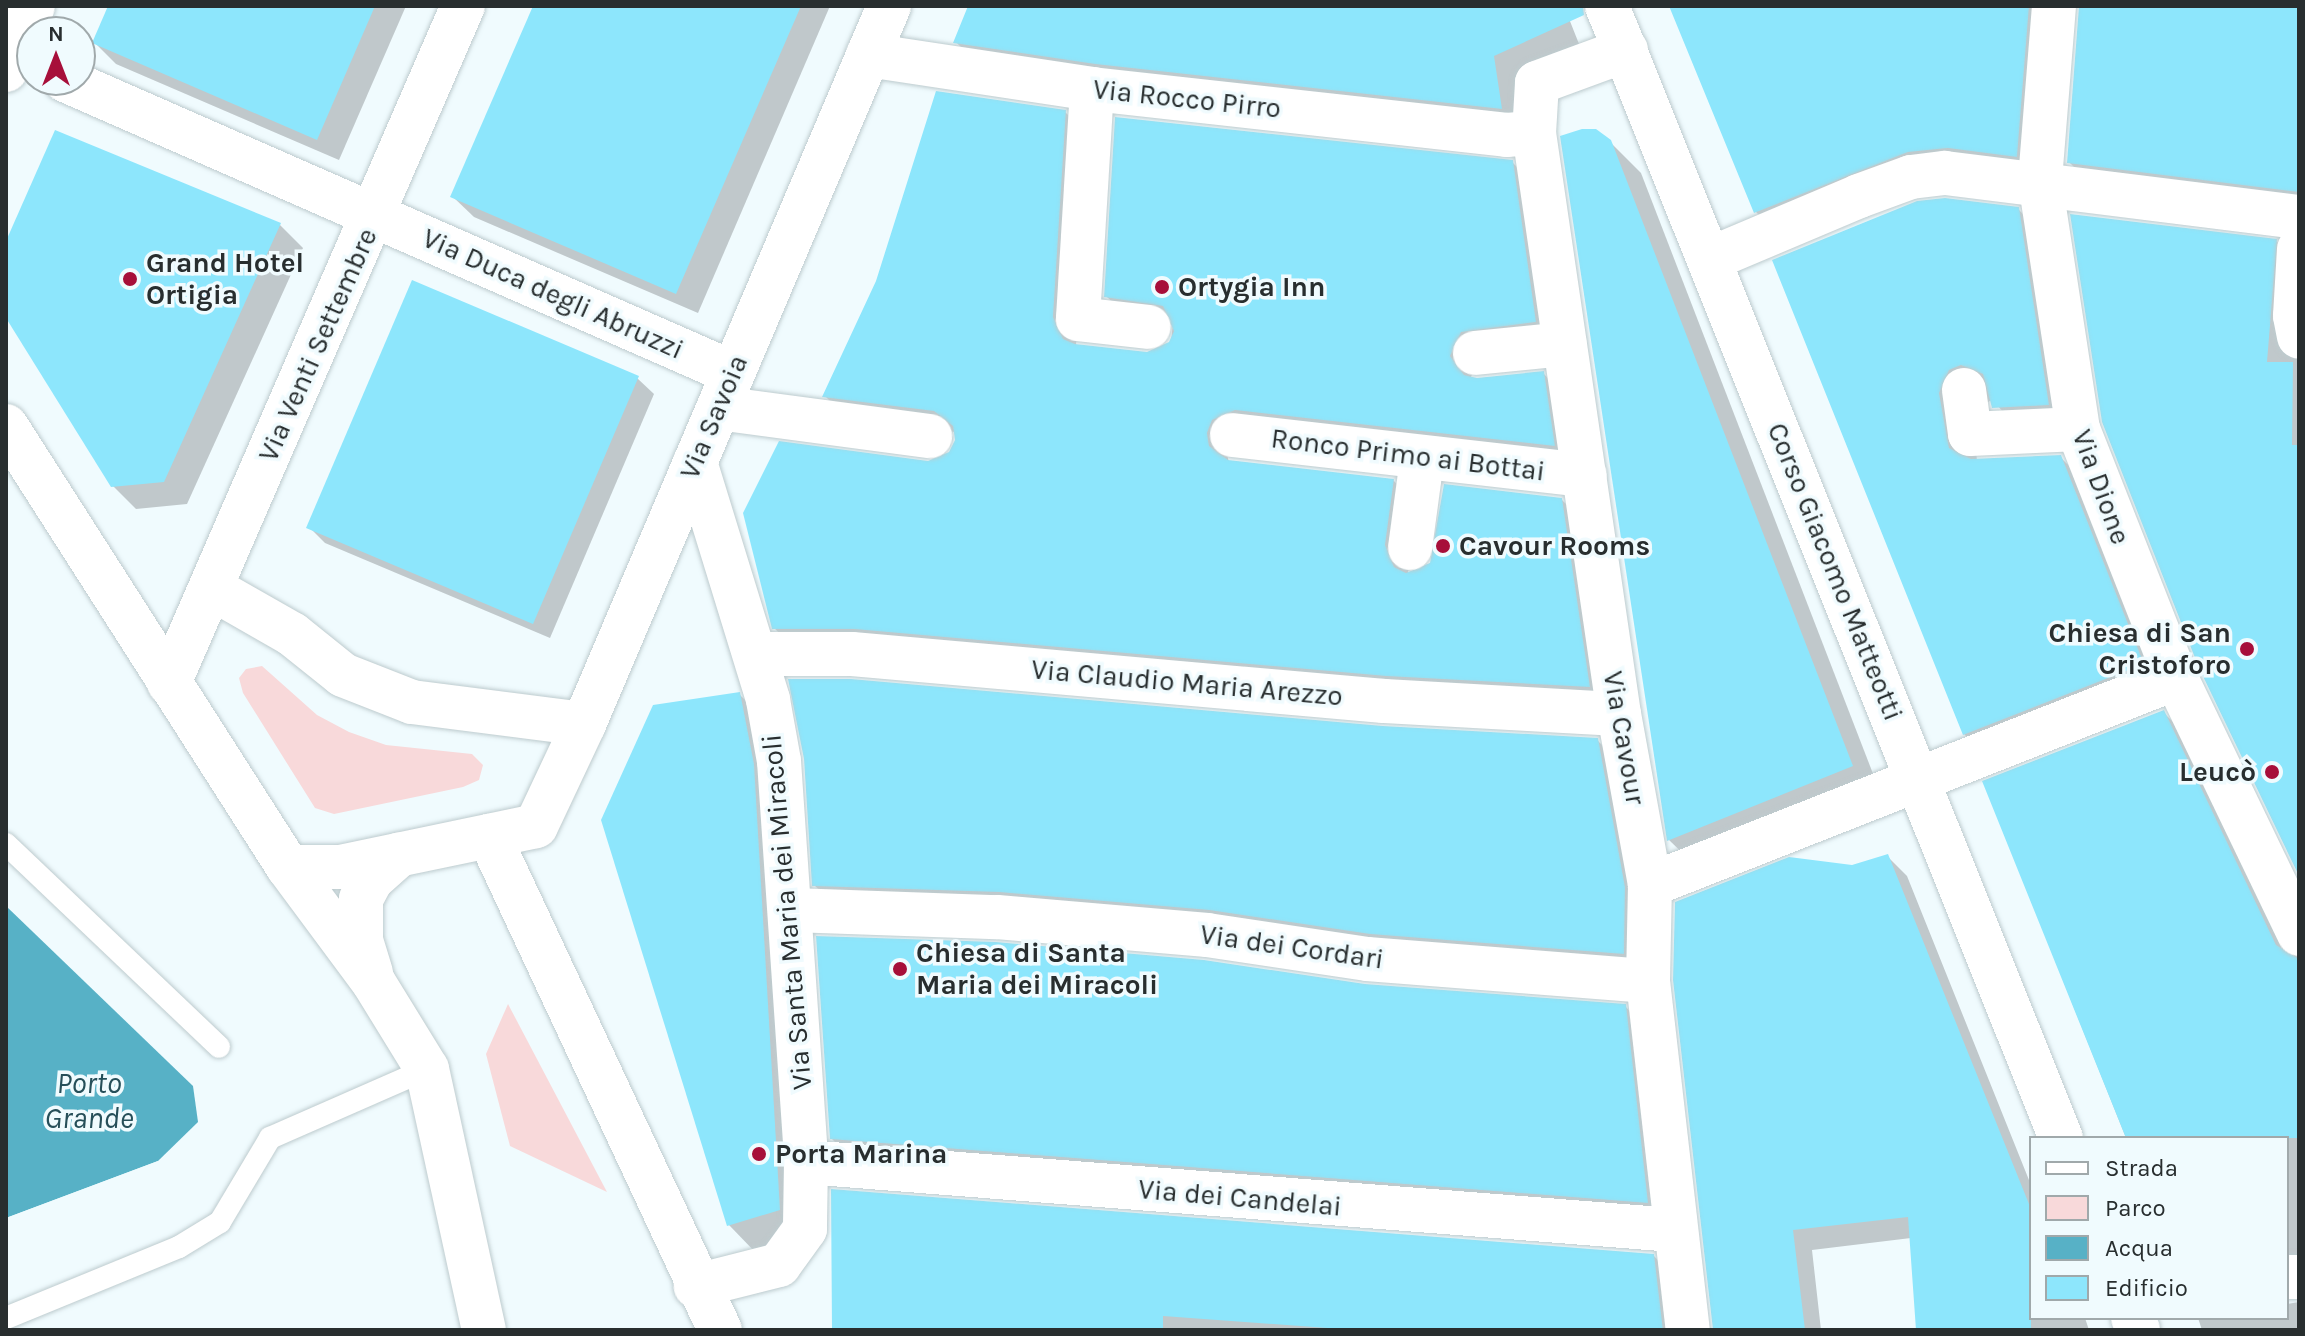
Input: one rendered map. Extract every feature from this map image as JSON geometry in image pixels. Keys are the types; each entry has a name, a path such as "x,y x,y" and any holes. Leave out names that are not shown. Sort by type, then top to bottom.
{"street":[{"name":"Via Venti Settembre","path":"169,683 375,216 463,6"},
{"name":"Via Savoia","path":"489,836 536,826 584,724 889,6"},
{"name":"Corso Giacomo Matteotti","path":"1607,6 2060,1136"},
{"name":"Via Dione","path":"2054,6 2040,181 2078,429 2176,678 2299,934"},
{"name":"Via Cavour","path":"1626,50 1537,83 1525,138 1565,344 1619,714 1650,885 1648,981 1674,1230 1688,1330"},
{"name":"Via Rocco Pirro","path":"868,55 1092,89 1525,138"},
{"path":"1092,89 1078,319 1149,327"},
{"name":"Via Duca degli Abruzzi","path":"96,94 375,216 726,391 930,436"},
{"path":"1710,259 1911,177 1945,173 2040,181 2067,192 2299,217"},
{"path":"2299,249 2295,316 2299,337"},
{"path":"1475,353 1565,344"},
{"path":"1964,390 1970,434 2078,429"},
{"path":"6,426 288,867 374,983 427,1069 484,1330"},
{"name":"Ronco Primo ai Bottai","path":"1232,435 1422,459 1585,475"},
{"path":"1410,548 1422,459"},
{"name":"Via Santa Maria dei Miracoli","path":"695,462 755,654 779,761 792,910 806,1162 805,1229 779,1265 696,1286"},
{"path":"213,589 292,634 343,675 412,702 584,724"},
{"name":"Via Claudio Maria Arezzo","path":"755,654 852,654 1384,701 1619,714"},
{"path":"1650,885 1919,782 2176,678"},
{"path":"288,867 340,867 489,836 696,1286 720,1330"},
{"path":"374,983 361,940 361,899 371,880 399,855"},
{"name":"Via dei Cordari","path":"792,910 1012,918 1207,935 1367,959 1648,981"},
{"name":"Via dei Candelai","path":"806,1162 1674,1230"}],"lane":[{"path":"6,844 219,1047"},
{"path":"6,1318 179,1247 220,1222 270,1138 427,1069"}],"green space":[{"path":"262,666 317,715 349,732 386,745 472,754 483,765 479,780 463,787 334,814 315,808 243,693 239,678 246,669"},
{"path":"508,1004 607,1192 510,1146 486,1054"}],"water":[{"name":"Porto Grande","path":"6,906 193,1086 198,1122 158,1161 6,1218"}],"pier":[{"path":"158,1161 159,1165 6,1222 6,1218"}],"building":[{"path":"108,6 375,6 317,140 96,45 96,34"},
{"path":"533,6 801,6 676,294 450,197"},
{"path":"968,6 1583,6 1584,15 1494,56 1502,109 1095,64 953,43"},
{"path":"1669,6 2029,6 2017,157 1948,148 1908,152 1754,213"},
{"path":"2079,6 2299,6 2299,192 2067,163"},
{"path":"936,91 1066,110 1053,317 1063,339 1075,344 1147,352 1169,342 1174,331 1163,306 1104,297 1115,117 1513,160 1536,322 1461,332 1450,356 1464,375 1477,378 1544,371 1555,446 1235,410 1212,420 1207,433 1209,446 1228,460 1394,479 1385,545 1394,567 1406,573 1430,563 1444,484 1562,498 1590,687 1386,676 854,629 772,629 743,513 779,441 928,461 949,452 955,440 953,426 934,411 822,397 876,281"},
{"path":"1582,129 1596,129 1611,140 1853,766 1667,841 1560,136"},
{"name":"Grand Hotel Ortigia","path":"55,130 281,223 164,482 111,487 6,318 6,241"},
{"path":"1945,198 2019,207 2049,405 1992,408 1983,374 1961,365 1949,370 1939,393 1949,448 1971,459 2061,455 2144,664 1963,735 1772,260 1917,201"},
{"path":"2070,214 2277,239 2267,362 2293,362 2292,445 2299,445 2299,876 2199,668 2102,422"},
{"path":"412,280 639,376 533,624 306,528"},
{"path":"788,679 851,679 1383,726 1598,738 1625,887 1624,954 1370,934 1209,910 999,892 812,886 804,759"},
{"path":"740,692 754,764 780,1210 727,1226 601,820 653,705"},
{"path":"2164,710 2276,945 2299,959 2299,1138 2125,1136 1982,781"},
{"path":"1888,854 2029,1204 2031,1330 1916,1330 1908,1217 1793,1230 1805,1330 1713,1330 1673,980 1675,902 1789,857 1852,865"},
{"path":"816,936 996,942 1204,960 1365,984 1626,1004 1648,1203 830,1139"},
{"path":"831,1189 1654,1254 1663,1330 1355,1330 1163,1316 1163,1330 832,1330"}],"place":[{"name":"Grand Hotel Ortigia","path":"130,279"},
{"name":"Ortygia Inn","path":"1162,287"},
{"name":"Cavour Rooms","path":"1443,546"},
{"name":"Chiesa di San Cristoforo","path":"2247,649"},
{"name":"Leucò","path":"2272,772"},
{"name":"Chiesa di Santa Maria dei Miracoli","path":"900,969"},
{"name":"Porta Marina","path":"759,1154"}]}
